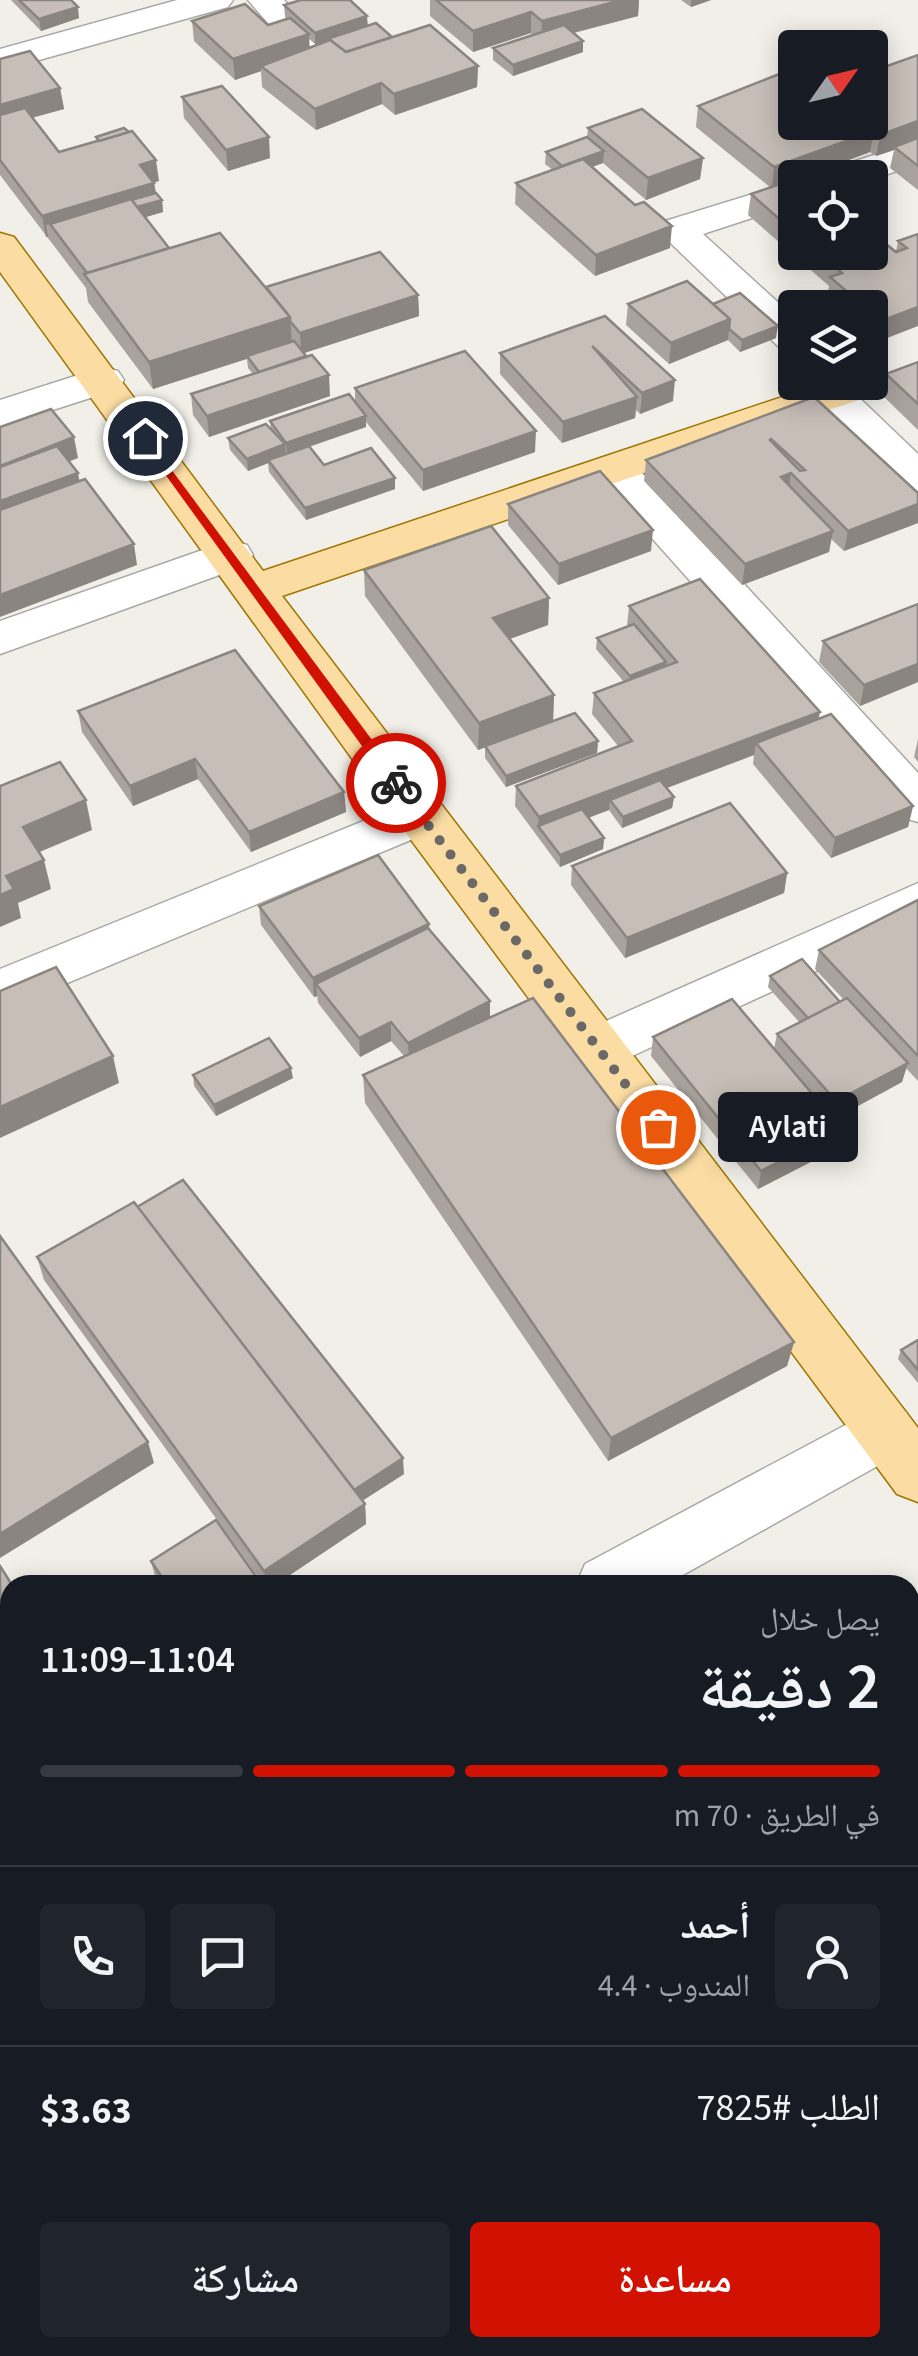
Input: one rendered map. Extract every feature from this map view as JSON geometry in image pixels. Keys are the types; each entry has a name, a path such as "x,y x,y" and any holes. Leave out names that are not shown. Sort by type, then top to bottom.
{"main road":[{"path":"0,245 420,816 902,1453"},
{"path":"243,572 615,470 815,400"}],"street":[{"path":"0,60 216,0"},
{"path":"264,0 306,45"},
{"path":"888,162 918,152"},
{"path":"778,197 676,230 778,324"},
{"path":"0,414 102,380"},
{"path":"871,400 918,478"},
{"path":"615,470 918,804"},
{"path":"0,638 243,572"},
{"path":"0,991 420,816"},
{"path":"598,1048 918,902"},
{"path":"628,1575 902,1453"}],"building":[{"path":"19,0 71,0 78,7 39,19"},
{"path":"301,0 350,0 367,16 315,33 284,5"},
{"path":"436,0 622,0 542,21 531,12 473,31"},
{"path":"245,4 268,25 290,18 309,34 233,59 192,21"},
{"path":"376,23 392,37 346,52 330,40 318,42"},
{"path":"430,25 478,66 394,94 381,83 315,109 261,66 330,40 346,52"},
{"path":"564,25 583,41 513,65 493,48"},
{"path":"30,51 60,88 0,105 0,59"},
{"path":"918,55 918,121 888,132 888,66"},
{"path":"778,75 778,140 849,140 793,160 778,160 774,167 698,106"},
{"path":"222,86 269,137 226,150 182,97"},
{"path":"25,108 59,152 132,131 156,160 140,165 154,183 42,216 0,160 0,115"},
{"path":"642,109 703,158 648,178 588,128"},
{"path":"124,128 129,132 99,141 96,137"},
{"path":"587,137 604,151 562,166 546,152"},
{"path":"918,138 918,166 894,147"},
{"path":"583,159 635,205 644,202 672,226 596,255 516,183"},
{"path":"778,185 778,218 751,194"},
{"path":"156,193 162,200 137,207 131,200"},
{"path":"131,199 169,248 87,273 50,224"},
{"path":"220,233 290,317 149,362 84,274"},
{"path":"918,234 918,307 888,318 888,290 845,290 830,277 842,273 839,270 888,270 888,246 896,252 907,248 898,241"},
{"path":"380,252 418,295 300,333 266,287"},
{"path":"687,281 730,319 671,343 628,304"},
{"path":"740,293 778,326 742,340 729,329 730,319 713,304"},
{"path":"605,316 675,380 642,393 592,346 637,397 563,422 500,353"},
{"path":"294,341 306,356 259,372 247,356"},
{"path":"465,351 536,431 423,470 355,388"},
{"path":"312,355 329,375 207,416 191,394"},
{"path":"918,362 918,404 888,376"},
{"path":"349,394 366,416 286,443 270,421"},
{"path":"806,400 817,400 918,493 918,504 848,531 791,473 781,477 833,531 745,564 646,460","holes":["771,439 805,470 800,471 770,440"]},
{"path":"51,409 74,437 0,466 0,427"},
{"path":"266,424 285,444 247,459 228,438"},
{"path":"57,446 78,473 0,501 0,467"},
{"path":"309,446 324,465 371,448 395,478 305,508 268,460"},
{"path":"600,471 653,530 559,564 508,504"},
{"path":"85,479 134,544 0,595 0,510"},
{"path":"491,526 549,598 493,618 554,695 479,723 364,570"},
{"path":"700,579 820,712 539,817 516,786 632,741 594,693 677,662 629,606"},
{"path":"918,604 918,664 864,685 823,641"},
{"path":"634,624 666,662 630,676 597,638"},
{"path":"235,650 344,792 249,832 195,759 130,786 78,711"},
{"path":"575,713 598,741 506,776 485,746"},
{"path":"831,714 913,806 835,838 756,743"},
{"path":"60,762 86,800 23,827 44,860 6,876 14,889 0,895 0,786"},
{"path":"660,780 674,797 623,817 610,800"},
{"path":"730,803 787,873 627,938 572,866"},
{"path":"582,809 604,838 560,855 538,826"},
{"path":"378,855 429,924 313,978 259,906"},
{"path":"918,900 918,1056 819,950"},
{"path":"428,928 490,1001 408,1043 391,1022 359,1038 316,984"},
{"path":"802,959 840,1002 808,1018 770,976"},
{"path":"56,967 113,1056 0,1107 0,991"},
{"path":"533,998 794,1342 611,1438 363,1075"},
{"path":"847,998 908,1063 836,1101 777,1034"},
{"path":"732,999 842,1129 761,1171 653,1037"},
{"path":"269,1038 291,1068 214,1105 193,1075"},
{"path":"183,1180 403,1458 354,1490 137,1207"},
{"path":"134,1202 365,1504 264,1571 37,1257"},
{"path":"0,1236 148,1442 0,1534"},
{"path":"918,1340 918,1370 901,1350"},
{"path":"216,1520 255,1575 160,1575 151,1561"}],"way so far":[{"path":"396,783 658,1127"}],"place":[{"name":"Aylati","path":"658,1127"}],"route":[{"path":"145,438 396,783"}]}
